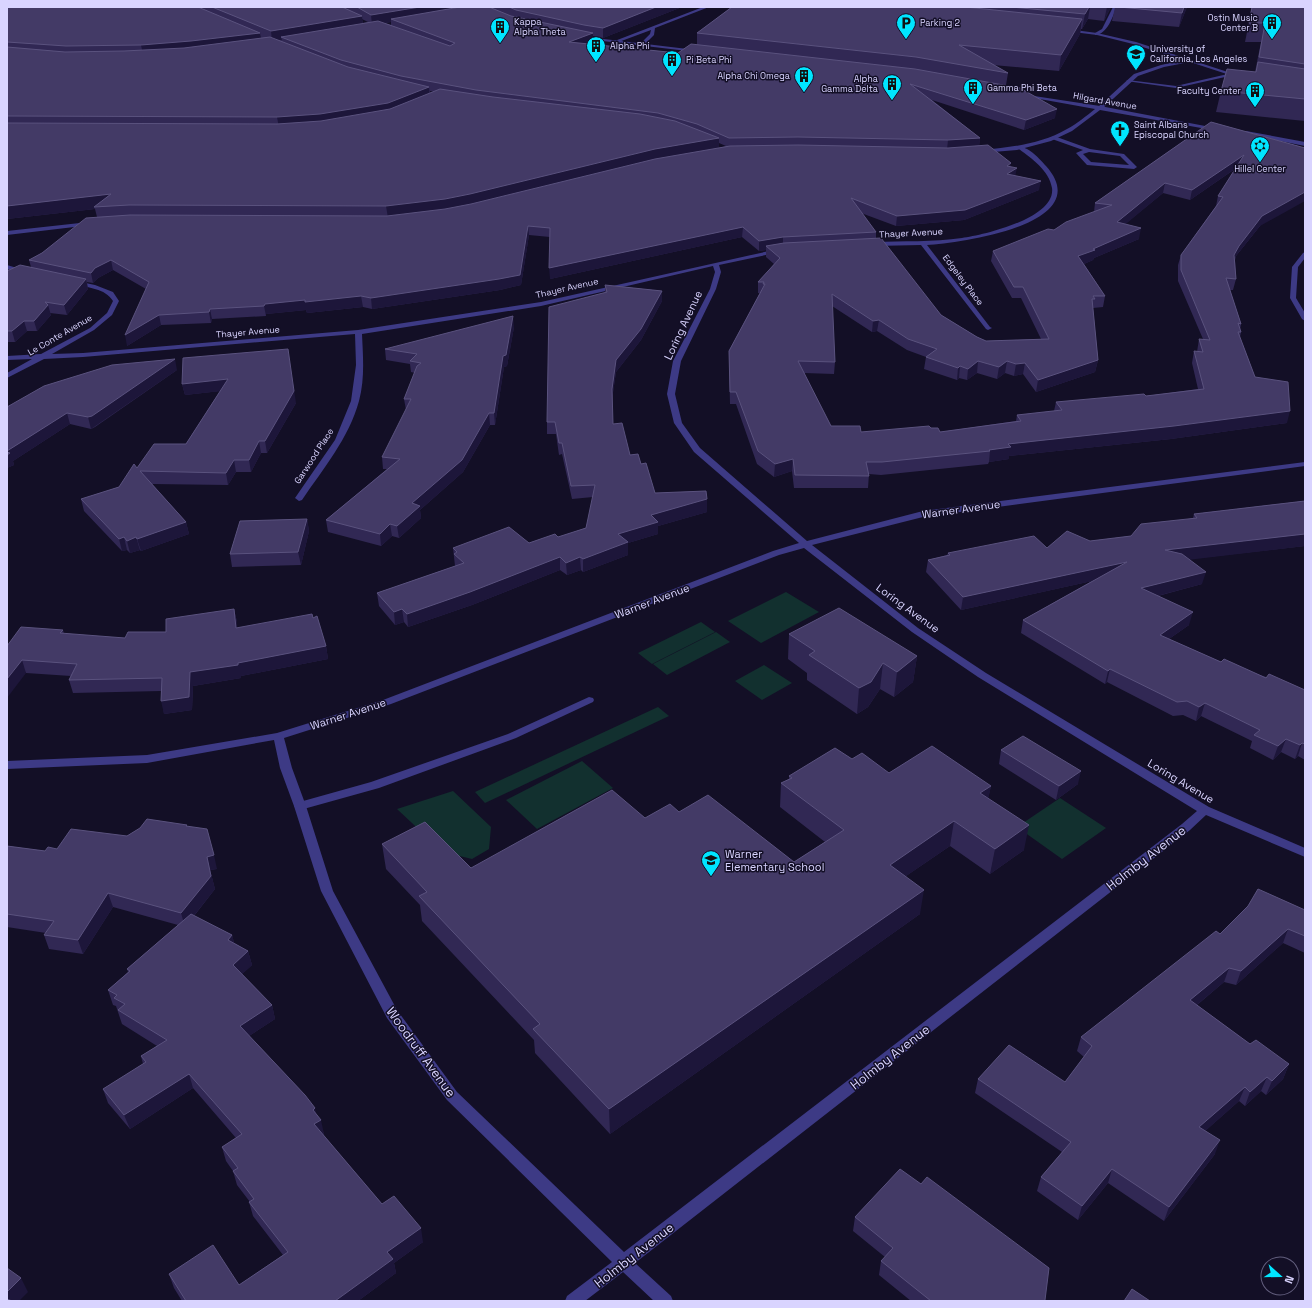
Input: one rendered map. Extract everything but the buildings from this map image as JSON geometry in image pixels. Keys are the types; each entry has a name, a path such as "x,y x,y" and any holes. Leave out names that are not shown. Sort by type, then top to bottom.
{"street":[{"path":"614,42 634,33 653,28 707,7"},
{"path":"1097,34 1104,30 1115,7"},
{"path":"641,45 652,34 653,28"},
{"path":"1063,29 1097,34 1134,43 1243,77"},
{"path":"572,36 704,52"},
{"path":"976,152 1021,148 1054,138 1072,129 1100,108 1136,75 1191,61"},
{"path":"1128,81 1176,87 1232,74"},
{"name":"Hilgard Avenue","path":"1021,94 1224,130"},
{"path":"1240,132 1305,144"},
{"path":"1054,138 1089,150 1122,155 1134,167 1089,164 1079,153 1089,150"},
{"name":"Thayer Avenue","path":"867,245 923,243 976,238 1009,229 1032,218 1050,204 1055,190 1052,178 1042,164 1021,148"},
{"path":"7,233 93,224"},
{"name":"Edgeley Place","path":"923,243 988,328"},
{"name":"Thayer Avenue","path":"7,358 83,355 358,332 541,304 714,264 782,250"},
{"path":"1305,254 1295,267 1293,298 1305,320"},
{"name":"Loring Avenue","path":"714,264 718,272 713,289 677,361 671,394 678,423 697,450 829,564 915,630 982,675 1205,810 1305,853"},
{"path":"7,266 29,273"},
{"name":"Le Conte Avenue","path":"7,376 92,329 110,314 116,301 111,293 93,286 65,281"},
{"name":"Garwood Place","path":"299,498 339,440 355,401 360,365 358,332"},
{"name":"Warner Avenue","path":"7,765 147,759 278,736 386,702 776,554 806,544 923,514 1305,464"},
{"path":"300,806 375,785 512,736 589,700"},
{"name":"Woodruff Avenue","path":"278,736 286,768 300,806 327,891 392,1014 452,1096 665,1301"},
{"name":"Holmby Avenue","path":"573,1301 1167,842 1205,810"}],"green space":[{"path":"786,592 819,612 761,643 728,621"},
{"path":"701,622 715,632 652,664 638,653"},
{"path":"716,632 730,642 667,675 653,664"},
{"path":"764,665 792,683 762,700 735,681"},
{"path":"658,707 669,716 485,803 475,792"},
{"path":"582,761 613,788 537,829 506,800"},
{"path":"453,791 491,827 489,849 472,859 443,852 397,809"},
{"path":"1060,798 1106,828 1062,859 1017,827"}],"place":[{"name":"Parking 2","path":"906,40"},
{"name":"Ostin Music Center B","path":"1272,40"},
{"name":"Kappa Alpha Theta","path":"500,44"},
{"name":"Alpha Phi","path":"596,63"},
{"name":"University of California, Los Angeles","path":"1136,71"},
{"name":"Pi Beta Phi","path":"672,77"},
{"name":"Alpha Chi Omega","path":"804,93"},
{"name":"Alpha Gamma Delta","path":"892,101"},
{"name":"Gamma Phi Beta","path":"973,105"},
{"name":"Faculty Center","path":"1255,108"},
{"name":"Saint Albans Episcopal Church","path":"1120,147"},
{"name":"Hillel Center","path":"1260,163"},
{"name":"Warner Elementary School","path":"711,877"}]}
